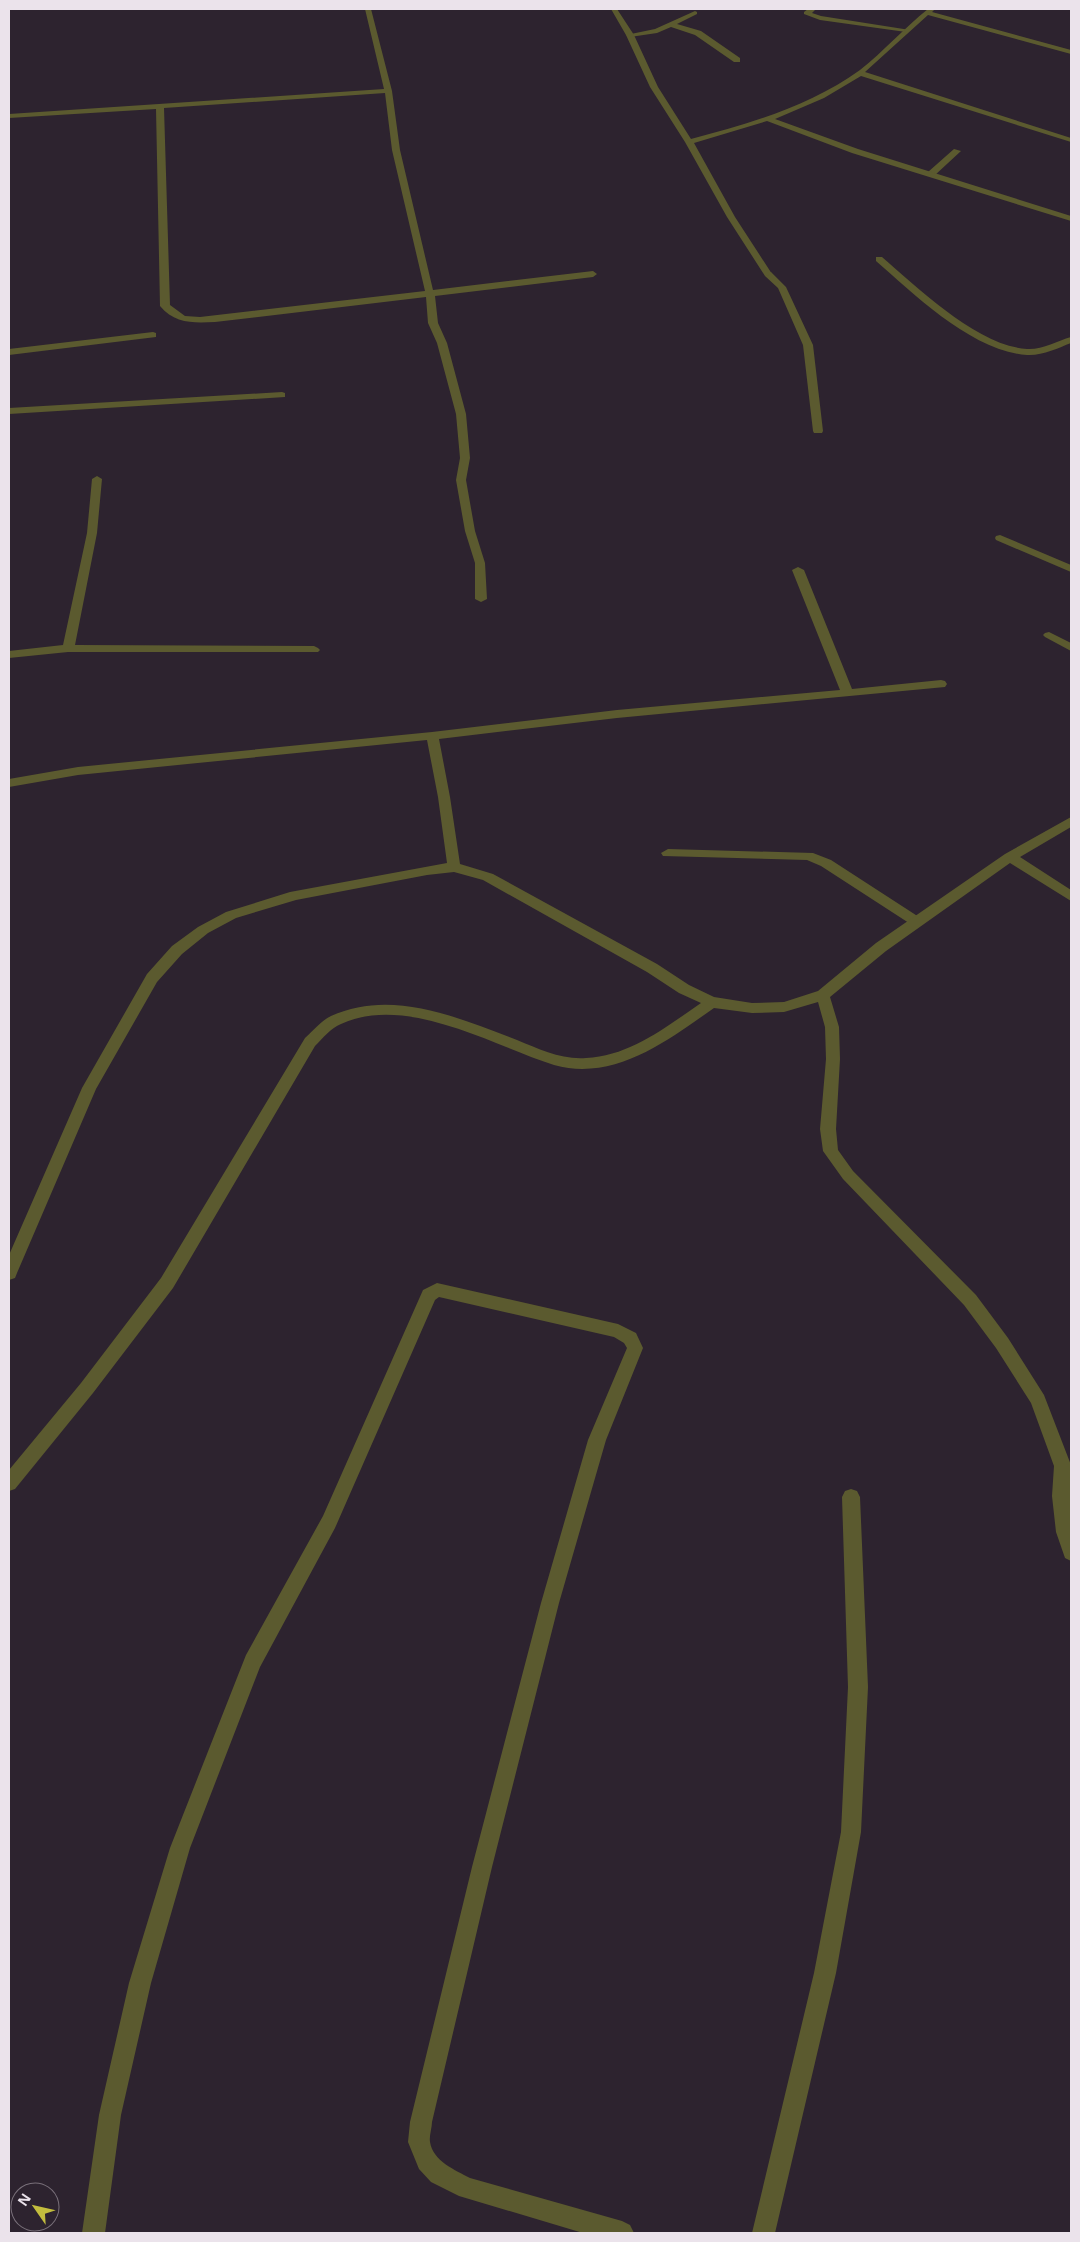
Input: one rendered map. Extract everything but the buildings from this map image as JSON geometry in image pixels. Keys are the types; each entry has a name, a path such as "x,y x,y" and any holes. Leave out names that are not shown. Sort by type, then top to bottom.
{"street":[{"path":"368,9 388,91 396,150 430,295 433,323 442,343 462,414 465,458 461,480 470,531 480,563 481,599"},
{"path":"614,9 630,35 654,88 689,142 731,217 768,274 782,287 808,345 818,432"},
{"path":"813,9 806,13 820,18 906,30"},
{"path":"689,142 768,119 807,103 860,73 883,55 906,30 929,11 1071,52"},
{"path":"630,35 653,32 695,13"},
{"path":"671,25 698,33 737,60"},
{"path":"860,73 1071,140"},
{"path":"9,116 388,91"},
{"path":"160,107 165,306 174,316 190,320 215,319 430,295 593,274"},
{"path":"768,119 856,151 1070,216"},
{"path":"931,174 957,151"},
{"path":"879,259 939,309 988,340 1026,352 1071,340"},
{"path":"9,352 153,335"},
{"path":"9,411 282,395"},
{"path":"68,648 92,533 97,479"},
{"path":"1000,538 1071,569"},
{"path":"798,570 847,692"},
{"path":"1049,635 1071,648"},
{"path":"9,655 68,648 314,650"},
{"path":"9,783 78,771 432,736 618,714 941,684"},
{"path":"432,736 444,797 454,867"},
{"path":"9,1273 16,1238 89,1088 152,978 178,950 204,930 231,915 295,894 454,867 488,877 652,968 684,989 712,1002 752,1008 784,1008 822,995 881,947 1010,858 1071,821"},
{"path":"668,852 808,856 826,863 917,922"},
{"path":"1010,858 1071,896"},
{"path":"822,995 832,1027 833,1059 828,1129 831,1151 848,1175 970,1300 1002,1343 1038,1400 1067,1465 1062,1496 1065,1532 1071,1552"},
{"path":"9,1484 87,1388 167,1283 310,1042 333,1021 366,1009 440,1018 566,1063 588,1064 622,1056 654,1043 712,1002"},
{"path":"93,2233 110,2115 138,1993 180,1848 252,1662 329,1522 428,1295 437,1290 618,1331 630,1338 635,1348 596,1440 550,1603 482,1867 421,2122 419,2142 427,2161 439,2174 466,2188 622,2233"},
{"path":"763,2233 825,1974 851,1832 858,1687 850,1497"}]}
